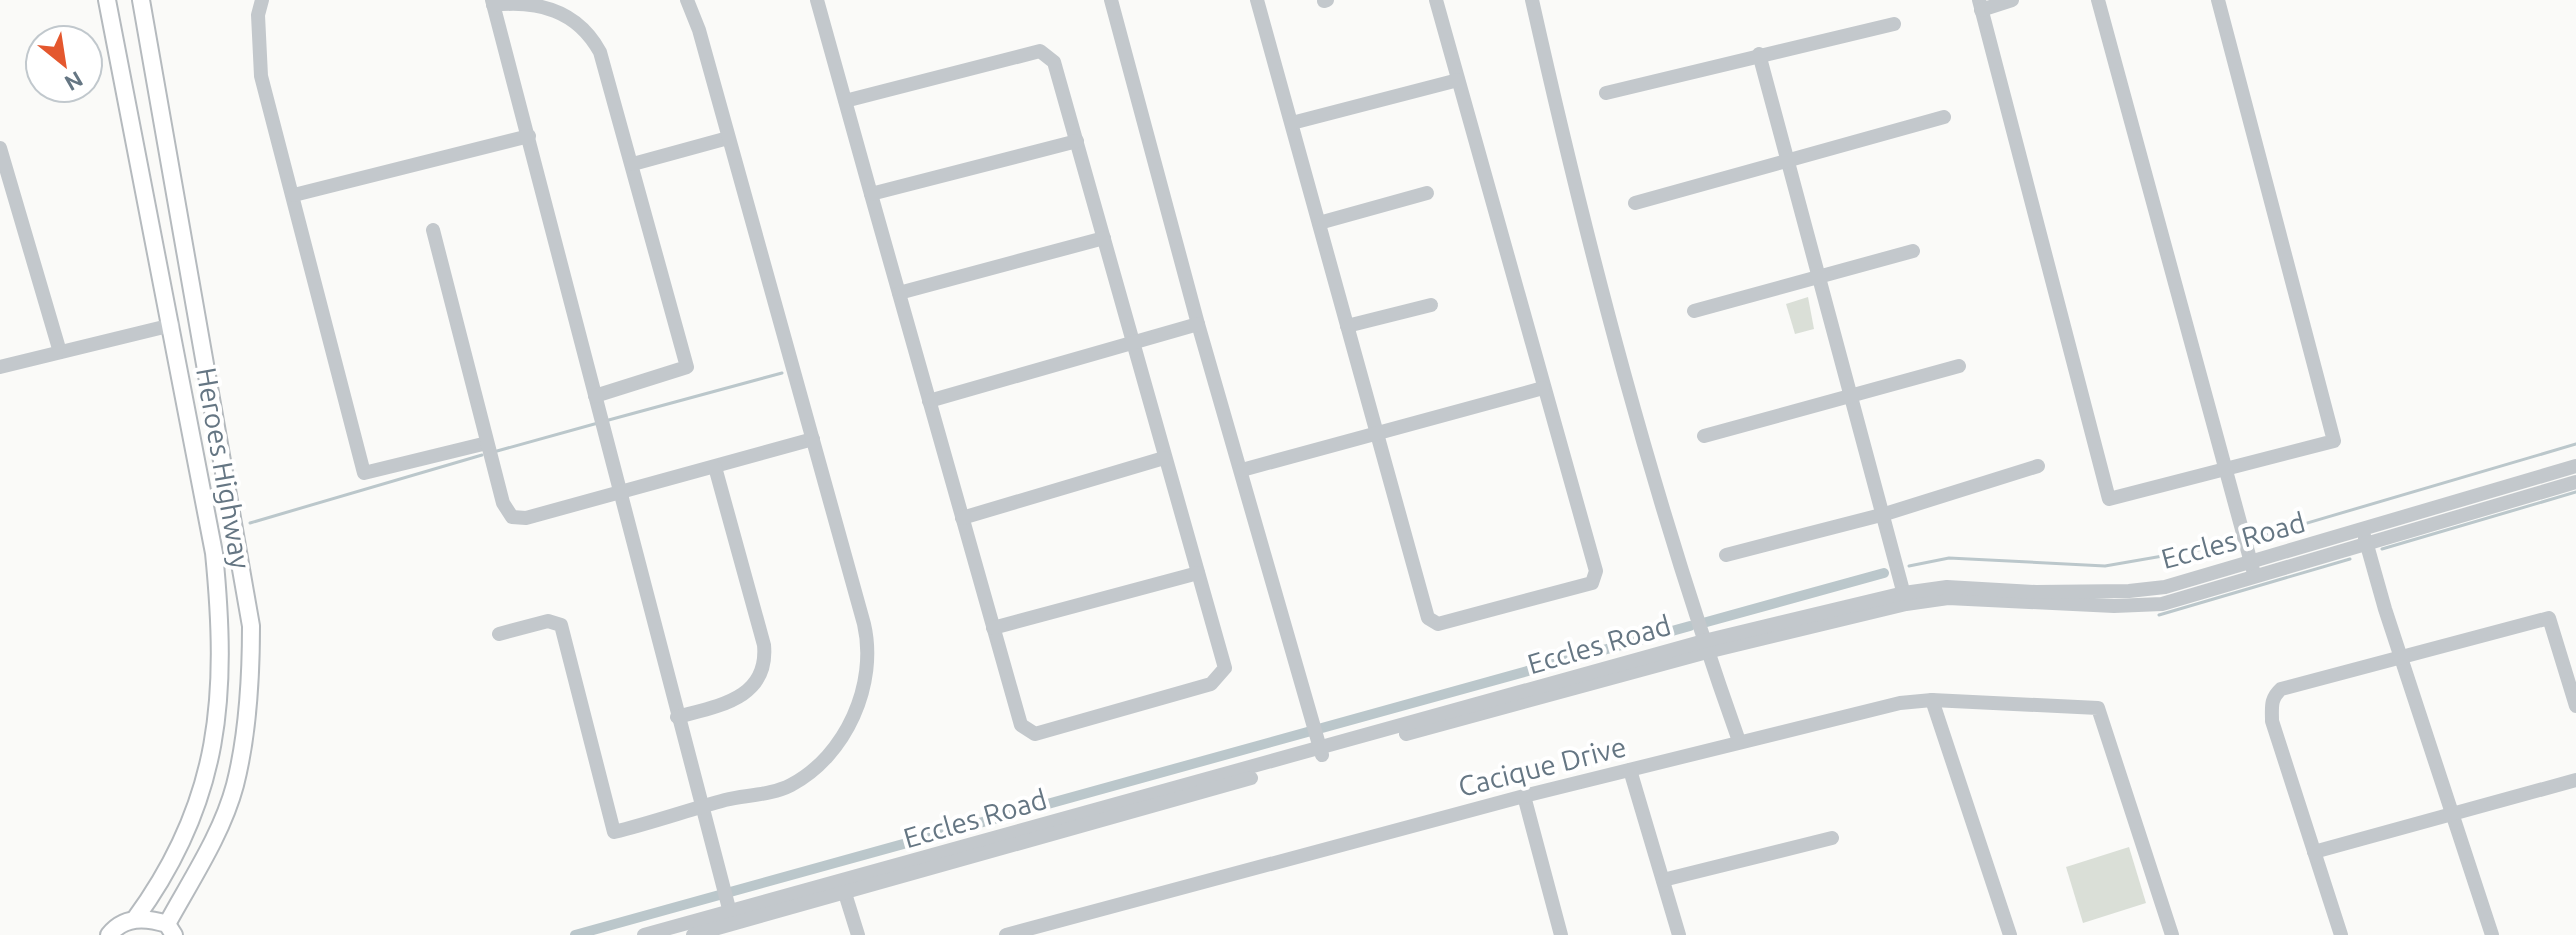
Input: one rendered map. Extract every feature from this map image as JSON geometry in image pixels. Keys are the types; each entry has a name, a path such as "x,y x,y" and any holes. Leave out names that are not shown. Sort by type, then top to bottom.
{"main road":[{"name":"Heroes Highway","path":"107,0 214,553 222,634 220,707 203,785 185,835 135,919"},
{"name":"Heroes Highway","path":"141,0 251,626 249,696 234,786 215,837 170,929"},
{"path":"109,935 121,923 135,919 170,929"}],"street":[{"path":"262,0 258,15 261,76 364,473 487,443"},
{"path":"499,634 548,621 561,625 614,832 787,788 800,780 840,740 857,708 868,655 867,638 687,0"},
{"path":"817,0 845,101 929,401 1021,725 1035,734 1211,684 1225,668 1054,62 1040,51 845,101"},
{"path":"1111,0 1198,324 1321,753"},
{"path":"1257,0 1376,434 1431,622 1438,624 1592,583 1596,571 1436,0"},
{"path":"1532,0 1577,190 1635,406 1706,647 1739,741"},
{"path":"2012,0 1980,5 2109,499 2334,441 2218,0"},
{"path":"2098,0 2253,572"},
{"path":"595,396 687,367 608,72 593,38 574,20 545,6 493,2 618,494 731,918"},
{"path":"1606,93 1894,24"},
{"path":"1759,54 1885,514 1905,598"},
{"path":"1292,123 1458,80"},
{"path":"1635,203 1944,117"},
{"path":"294,195 529,136"},
{"path":"633,164 728,138"},
{"path":"871,194 1077,141"},
{"path":"0,148 2,165 60,352"},
{"path":"1319,223 1427,193"},
{"path":"433,230 487,443 506,512 512,517 526,518 813,439"},
{"path":"899,293 1104,238"},
{"path":"1694,311 1913,251"},
{"path":"1347,326 1431,305"},
{"path":"929,401 1198,324"},
{"path":"0,367 172,325"},
{"path":"1704,436 1959,366"},
{"path":"1242,470 1543,388"},
{"path":"962,518 1164,458"},
{"path":"1726,555 1885,514 2038,466"},
{"name":"Eccles Road","path":"644,935 731,918 844,888 1706,647 1947,587 2129,591 2253,572 2576,466"},
{"path":"677,717 740,698 750,690 764,667 764,645 715,467"},
{"name":"Eccles Road","path":"2364,537 2576,482"},
{"path":"2364,537 2401,660 2492,935"},
{"path":"993,628 1198,573"},
{"path":"2341,935 2272,721 2272,700 2281,689 2401,660 2549,618 2576,706"},
{"path":"1932,700 2010,935"},
{"name":"Cacique Drive","path":"1006,935 1739,741 1900,703 1932,700 2098,708 2172,935"},
{"path":"1630,770 1679,935"},
{"path":"2314,852 2576,780"},
{"path":"1524,796 1561,935"},
{"path":"1663,880 1832,838"},
{"path":"844,888 858,935"},
{"name":"Eccles Road","path":"693,935 731,918"}],"shaded area":[{"path":"1808,297 1814,329 1795,334 1786,304"},
{"path":"2129,847 2146,903 2083,923 2066,867"}],"waterway":[{"path":"605,421 782,373"},
{"path":"497,451 598,423"},
{"path":"2263,536 2576,444"},
{"path":"250,523 482,455"},
{"path":"2382,549 2576,492"},
{"path":"1909,566 1949,558 2105,566 2232,544"},
{"path":"2159,615 2350,559"},
{"path":"1703,623 1884,573"},
{"path":"575,935 1690,626"}]}
